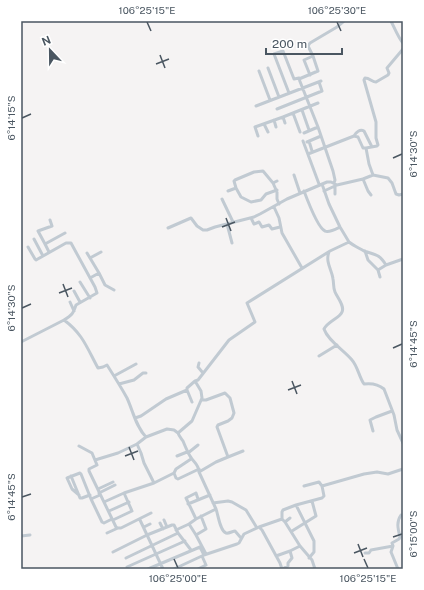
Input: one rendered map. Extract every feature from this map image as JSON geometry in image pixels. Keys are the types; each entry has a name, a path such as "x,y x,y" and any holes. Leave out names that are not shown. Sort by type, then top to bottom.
{"street":[{"path":"289,93 274,54 283,51 294,79 298,78 299,80 310,75 318,71 308,46 309,44 344,21"},
{"path":"391,21 403,43"},
{"path":"354,136 358,137 363,148 378,145 376,138 376,122 364,80 365,78 369,78 376,82 388,75 388,68 403,49"},
{"path":"310,75 304,60 313,56"},
{"path":"268,68 279,97"},
{"path":"259,71 270,100"},
{"path":"299,80 333,170 335,194"},
{"path":"256,106 320,81 322,91 277,109"},
{"path":"258,136 255,127 318,103"},
{"path":"302,110 309,130"},
{"path":"293,113 302,132 318,127"},
{"path":"283,117 285,123"},
{"path":"274,120 276,127"},
{"path":"264,124 268,132"},
{"path":"308,154 354,136 362,130 364,130 372,147"},
{"path":"307,141 321,136"},
{"path":"307,141 312,151"},
{"path":"307,141 308,154 329,204 349,242 354,246 378,256 386,265"},
{"path":"366,148 373,175"},
{"path":"277,190 264,195 262,200 251,202 241,197 234,182 235,180 258,171 262,171 277,190 277,199 279,204"},
{"path":"294,175 321,229 328,231 340,227"},
{"path":"324,191 335,185 363,180 373,175 388,178 392,183 396,194 403,194"},
{"path":"363,180 371,195"},
{"path":"273,183 278,181"},
{"path":"168,228 191,218 197,226 203,230 207,230 215,226 251,218 321,184 329,182 335,185"},
{"path":"228,192 236,188"},
{"path":"222,199 233,222"},
{"path":"274,206 279,218 282,233 302,268"},
{"path":"251,218 254,224 259,222 261,226 269,225 272,229 280,227"},
{"path":"49,252 38,231 52,226 50,220"},
{"path":"227,224 232,243"},
{"path":"45,244 65,233"},
{"path":"34,239 43,256"},
{"path":"135,418 141,416 166,399 187,390 187,388 198,380 210,366 229,340 255,322 247,303 302,268 349,242"},
{"path":"21,342 64,320 71,315 76,305 97,293 71,243 66,243 36,260 28,247"},
{"path":"365,251 368,260 378,270 380,277"},
{"path":"90,258 101,252"},
{"path":"330,252 327,257 333,280 333,288 342,306 342,313 327,324 324,329 328,336 352,360 364,384 373,383 384,389 394,415 397,430 403,443"},
{"path":"87,253 108,291"},
{"path":"378,270 386,265 403,259"},
{"path":"90,278 99,273"},
{"path":"80,282 90,298"},
{"path":"105,285 114,290"},
{"path":"74,291 80,302"},
{"path":"70,302 74,311"},
{"path":"64,320 73,327 84,341 98,368 107,365 119,384 142,433 146,438"},
{"path":"319,356 337,345"},
{"path":"199,363 198,367 203,373"},
{"path":"114,376 136,364"},
{"path":"119,384 134,380 143,373 146,373"},
{"path":"178,433 192,421 201,400 202,395 195,381"},
{"path":"187,390 192,402"},
{"path":"201,400 206,400 225,393 230,398 234,415 228,421 217,426 228,457"},
{"path":"373,431 370,420 392,411"},
{"path":"95,460 118,453 146,438 168,429 174,430 182,438 187,452 191,459 196,463 216,509 219,522 224,532 228,533 235,531 241,538"},
{"path":"137,444 154,483"},
{"path":"178,456 198,445"},
{"path":"79,446 92,453 97,465 89,469 89,471 108,512 118,528"},
{"path":"174,473 178,479 243,451"},
{"path":"104,502 124,493 154,483 174,473 176,469 191,459"},
{"path":"322,486 364,474 377,472 388,474 403,469"},
{"path":"114,484 91,497 82,498 72,488 67,478 79,473 81,474 91,497 102,522 104,523 132,511 124,493"},
{"path":"71,476 79,495"},
{"path":"304,486 319,482 322,486 324,496 322,498 283,510 282,519 292,531 300,546 312,560 315,569"},
{"path":"72,488 76,487"},
{"path":"196,519 186,498 196,493 198,499"},
{"path":"188,504 210,495"},
{"path":"213,503 228,501 246,510 276,556 282,569 288,566 292,558 290,552"},
{"path":"292,531 316,516 312,501"},
{"path":"108,512 129,502"},
{"path":"296,505 314,541 314,552 309,558"},
{"path":"126,558 152,546 201,516 216,509"},
{"path":"107,533 121,528 151,513"},
{"path":"399,539 398,519 401,515"},
{"path":"196,535 206,529 201,516"},
{"path":"285,522 290,518"},
{"path":"139,519 163,569"},
{"path":"174,569 204,555 237,544 240,542 244,534 258,527 282,519"},
{"path":"164,520 167,527"},
{"path":"160,523 163,529"},
{"path":"144,527 150,524"},
{"path":"113,552 173,524 177,532 191,550"},
{"path":"189,524 196,535 204,555 206,569"},
{"path":"21,536 30,535"},
{"path":"399,539 403,541"},
{"path":"398,569 391,552 393,546 392,543 399,539"},
{"path":"127,568 185,541"},
{"path":"276,556 290,552 300,546"},
{"path":"365,553 369,553 371,550 393,546"},
{"path":"148,569 200,547 204,555"},
{"path":"198,569 206,565"}]}
